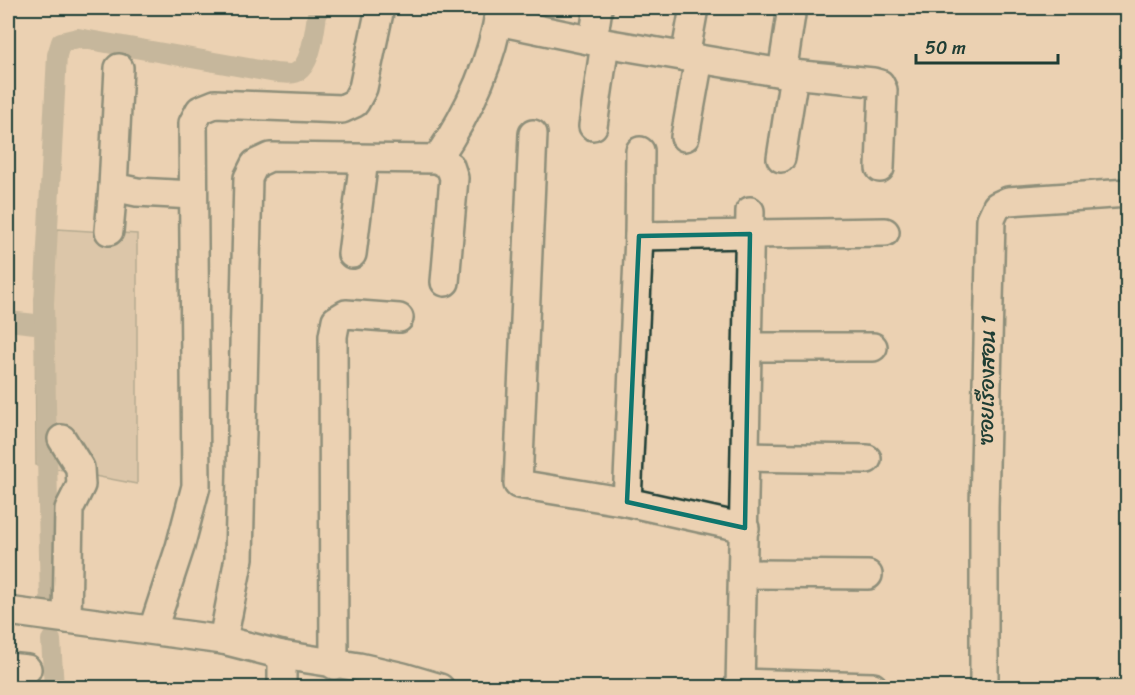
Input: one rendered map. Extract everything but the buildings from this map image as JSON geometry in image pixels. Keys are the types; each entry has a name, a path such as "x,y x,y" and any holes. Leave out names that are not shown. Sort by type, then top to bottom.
{"street":[{"path":"153,629 188,524 196,486 193,123 200,110 215,105 342,109 355,103 363,88 380,8"},
{"path":"593,126 599,42 598,8"},
{"path":"685,137 692,58 693,8"},
{"path":"781,158 792,8"},
{"path":"437,159 452,138 485,72 499,14 599,42 788,74 880,84 884,90 880,168"},
{"path":"109,231 119,68"},
{"path":"533,134 518,484 627,502 745,528"},
{"path":"627,502 639,236 640,151"},
{"path":"223,640 239,558 248,178 255,164 270,157 437,159 450,166 454,178 444,282"},
{"path":"352,254 364,159"},
{"path":"112,187 137,192 193,195"},
{"name":"ซอยเรืองสอน 1","path":"984,687 984,507 991,219 997,206 1008,201 1128,193"},
{"path":"639,236 750,223 885,232"},
{"path":"750,223 740,685 873,687"},
{"path":"351,673 333,336 336,320 346,314 399,318"},
{"path":"748,347 873,347"},
{"path":"62,439 80,468 81,485 69,509 67,619"},
{"path":"746,457 867,459"},
{"path":"744,574 868,575"},
{"path":"8,611 223,640 351,673 403,676 440,687"},
{"path":"282,655 282,687"}],"highlighted area":[{"path":"750,234 745,528 627,502 639,236"}],"shaded area":[{"path":"57,229 137,234 137,484 36,465 35,298"}],"waterway":[{"path":"50,605 44,304 57,55 61,42 78,38 276,73 293,74 306,62 318,8"},
{"path":"8,321 44,325"},
{"path":"51,640 54,688"}]}
